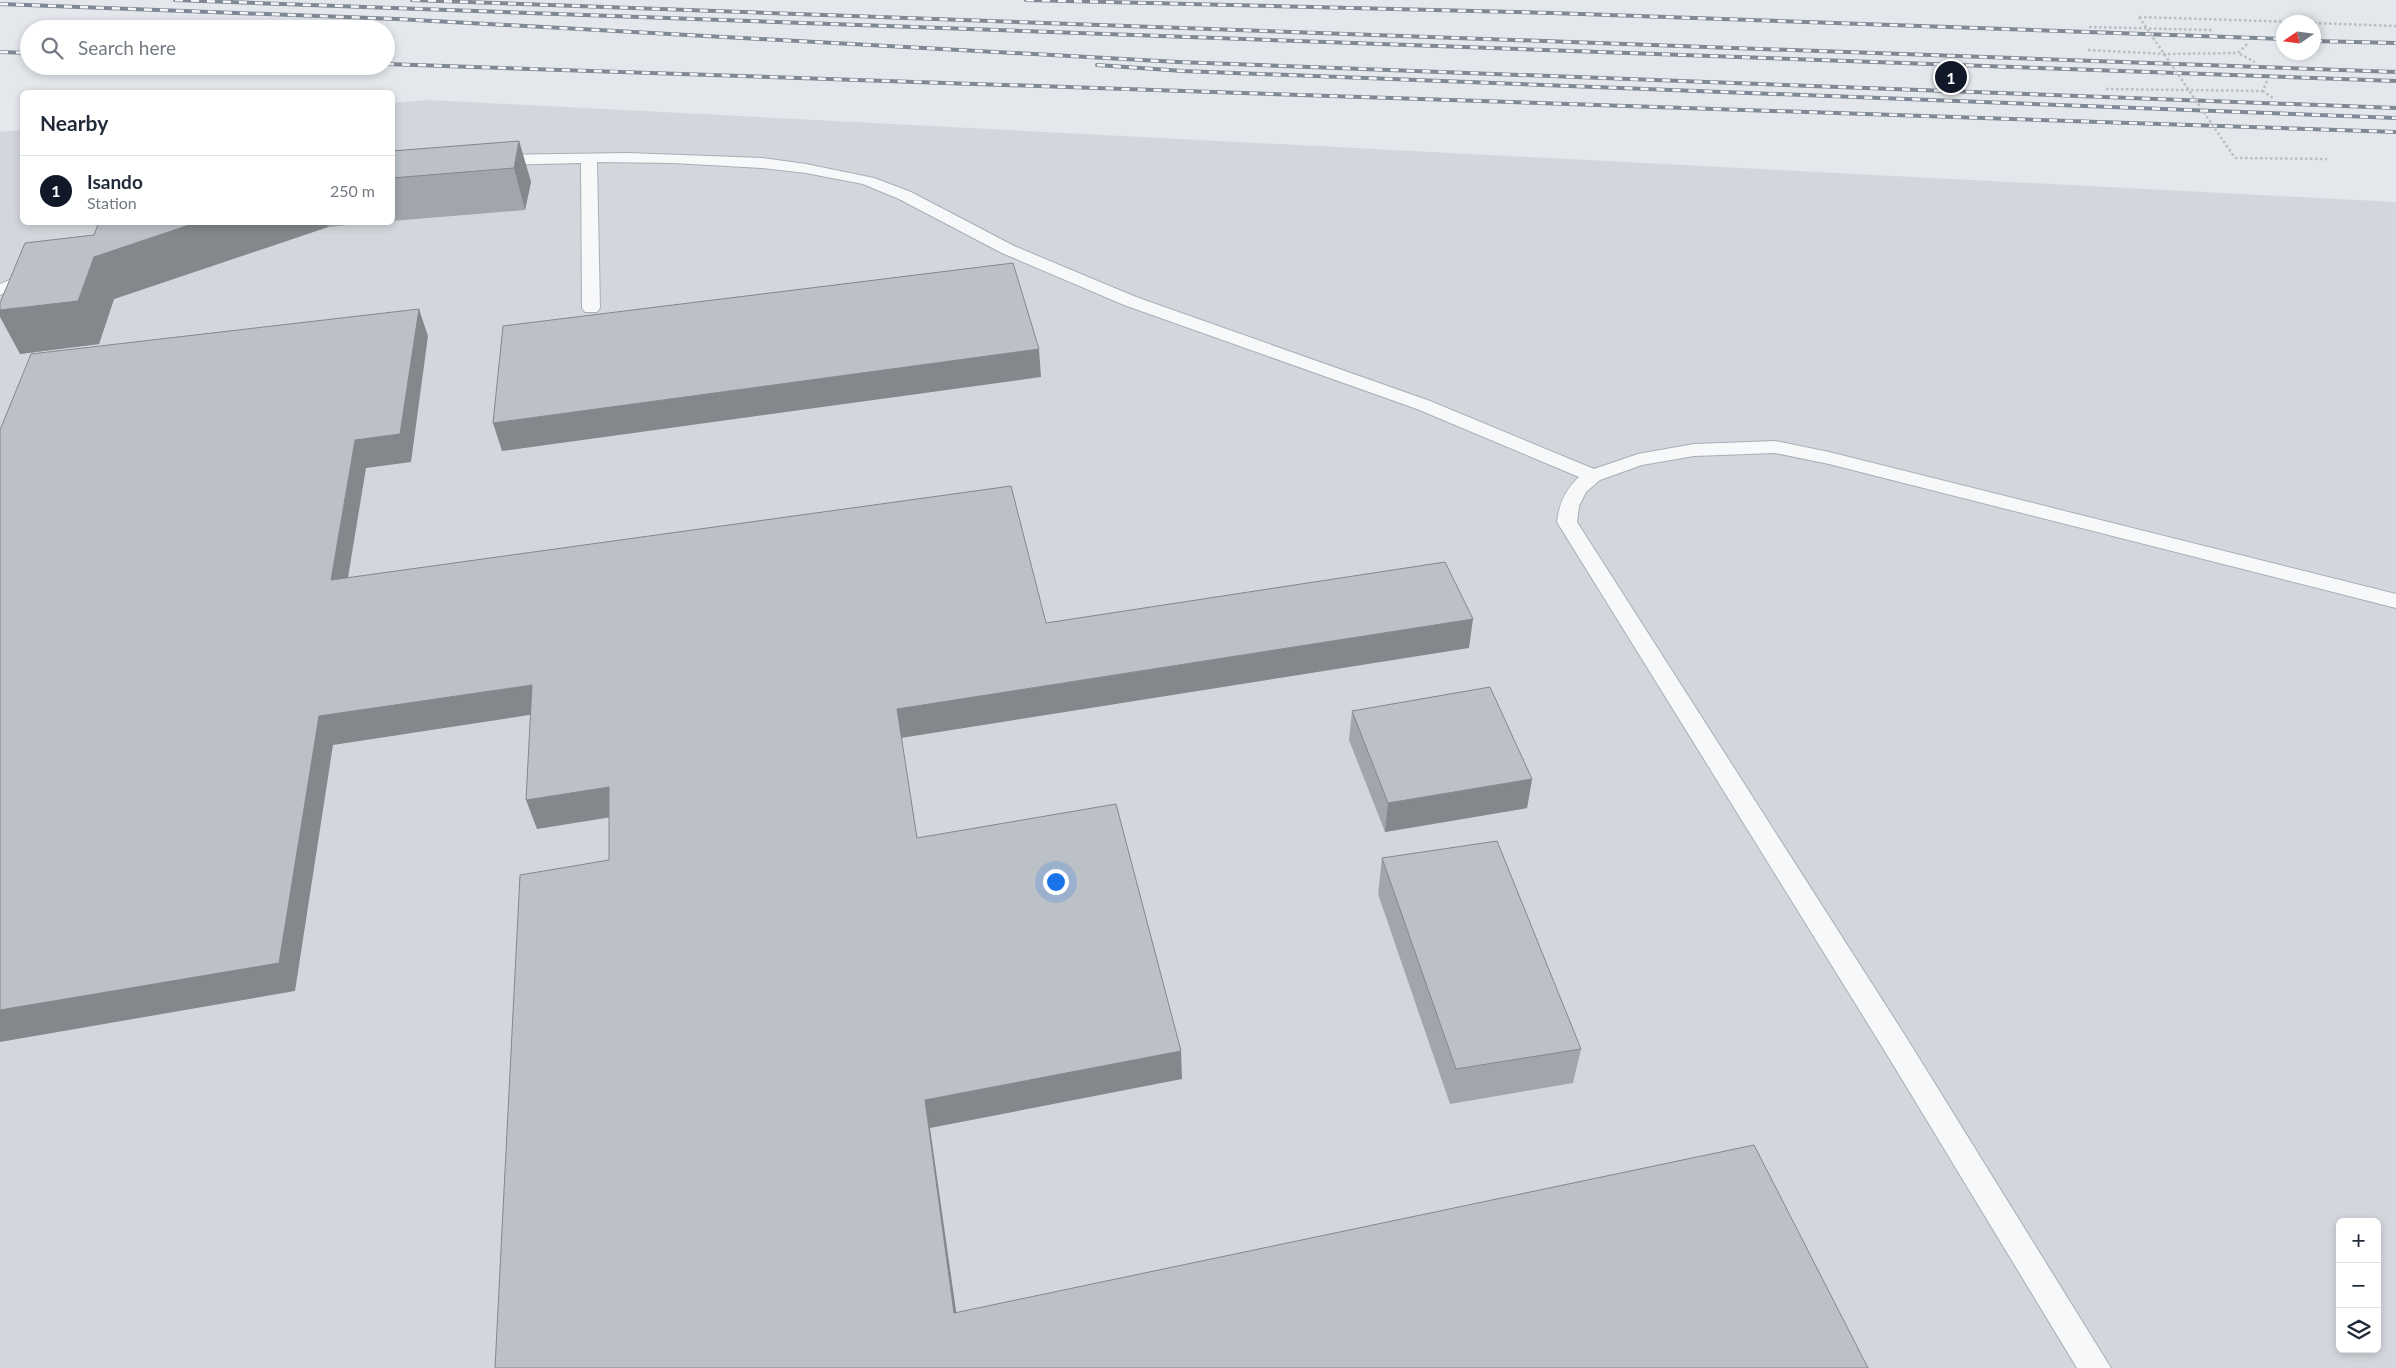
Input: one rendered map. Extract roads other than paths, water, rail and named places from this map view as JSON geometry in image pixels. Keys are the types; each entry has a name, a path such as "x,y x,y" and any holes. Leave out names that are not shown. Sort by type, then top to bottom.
{"lane":[{"path":"475,162 590,158 690,160 783,165 848,176 881,184 939,211 989,240 1132,302 1401,396 1593,476"},
{"path":"590,158 591,308"},
{"path":"0,290 45,270"},
{"path":"2095,1368 1896,1045 1567,522 1569,506 1578,489 1593,476 1616,466 1666,453 1775,447 1829,458 2396,602"}],"railway":[{"path":"175,0 2396,81"},
{"path":"412,0 2396,72"},
{"path":"1026,0 1552,13 2276,39"},
{"path":"0,4 397,19 1178,62 2396,108"},
{"path":"2321,41 2396,43"},
{"path":"0,52 20,53"},
{"path":"395,64 2396,132"},
{"path":"1097,65 1183,71 2396,118"}],"place":[{"name":"Isando","path":"1951,77"}]}
